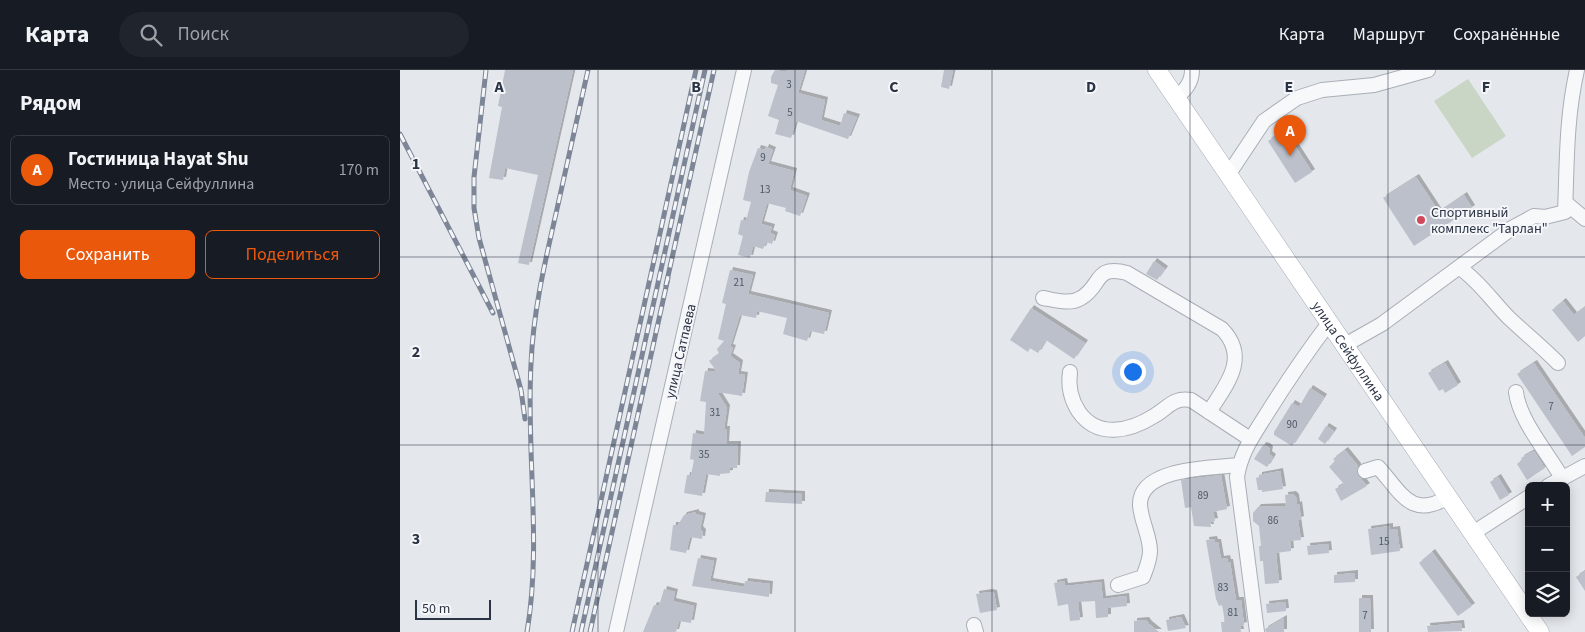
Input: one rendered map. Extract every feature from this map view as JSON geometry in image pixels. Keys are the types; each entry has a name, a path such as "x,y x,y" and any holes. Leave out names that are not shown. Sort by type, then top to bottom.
{"main road":[{"name":"улица Сейфуллина","path":"1157,70 1540,632"}],"street":[{"name":"улица Сатпаева","path":"616,632 744,70"},
{"path":"1176,98 1186,90 1192,77 1192,70"},
{"path":"1228,175 1264,121 1297,98 1322,90 1374,85 1428,70"},
{"path":"1345,345 1382,324 1512,228 1534,216 1545,217 1566,212 1565,165 1568,116 1577,70"},
{"path":"1566,203 1585,219"},
{"path":"1460,268 1476,280 1509,318 1533,337 1558,363"},
{"path":"1043,298 1064,302 1080,299 1102,274 1118,270 1127,273 1222,329 1234,346 1235,359 1232,373 1209,412"},
{"path":"1256,632 1237,476 1239,465 1250,439 1284,385 1329,323"},
{"path":"1070,372 1068,384 1076,407 1087,421 1103,430 1124,429 1142,423 1156,416 1170,403 1183,399 1191,400 1250,439"},
{"path":"1516,392 1517,402 1562,478"},
{"path":"1118,585 1135,582 1143,577 1146,570 1150,550 1140,505 1144,490 1151,482 1178,473 1239,465"},
{"path":"1555,482 1585,466"},
{"path":"1365,471 1378,467 1401,494 1426,507 1434,506 1448,497"},
{"path":"1473,533 1525,500"}],"green space":[{"path":"1468,79 1506,136 1472,158 1434,101"}],"building":[{"path":"505,70 573,70 529,265 518,263 538,175 505,168 503,180 489,178 502,107 498,106"},
{"path":"775,70 786,72 787,70 805,70 798,93 825,100 821,120 840,126 844,113 857,117 848,139 796,121 791,138 775,134 779,120 768,116 778,85 771,83 771,77"},
{"path":"944,70 953,70 949,89 941,87"},
{"path":"1285,130 1312,172 1295,183 1268,141"},
{"path":"766,147 773,150 768,164 794,171 790,190 807,196 800,216 785,211 786,208 767,203 761,224 772,227 770,233 775,235 772,244 766,242 763,249 753,246 750,258 738,255 743,236 738,234 741,220 746,221 751,202 743,200 749,172 758,148 765,150"},
{"path":"1416,177 1439,212 1464,195 1472,208 1414,246 1383,198"},
{"path":"1154,261 1165,269 1157,280 1146,274"},
{"path":"730,270 753,275 748,294 829,313 824,334 810,331 807,341 783,334 787,318 757,311 756,318 740,315 730,347 733,348 730,356 740,363 738,374 745,375 742,396 717,392 727,408 724,429 727,429 726,444 738,444 737,468 730,468 730,473 720,474 720,476 706,474 702,496 684,493 687,475 691,475 694,460 690,459 693,433 704,435 706,402 700,401 705,371 717,372 709,361 719,354 717,349 724,341 718,339 726,304 722,303"},
{"path":"1563,301 1574,315 1585,307 1585,336 1578,342 1552,310"},
{"path":"1031,308 1085,343 1074,359 1046,340 1038,353 1030,348 1028,352 1010,340"},
{"path":"1445,363 1458,385 1445,393 1443,389 1439,391 1428,373"},
{"path":"1534,363 1585,438 1585,447 1572,456 1517,374"},
{"path":"1310,388 1324,397 1292,446 1274,435 1274,432 1292,403 1299,407"},
{"path":"1326,426 1334,431 1325,444 1318,439"},
{"path":"1263,445 1270,449 1269,454 1273,457 1267,467 1254,459"},
{"path":"1345,450 1358,466 1357,474 1367,486 1341,501 1335,489 1344,484 1329,467 1335,461 1333,459"},
{"path":"1534,451 1545,468 1527,480 1517,464 1522,460 1521,458"},
{"path":"1280,471 1283,489 1262,492 1262,490 1258,490 1256,478 1259,475"},
{"path":"1221,475 1227,509 1213,512 1215,521 1210,522 1211,527 1194,526 1191,507 1185,508 1181,480"},
{"path":"1498,477 1509,495 1500,500 1490,482"},
{"path":"766,492 802,494 802,504 765,502"},
{"path":"1293,494 1296,497 1297,505 1299,504 1301,519 1298,520 1301,540 1290,541 1291,551 1276,553 1279,583 1265,584 1263,561 1260,561 1259,526 1253,521 1253,513 1258,507 1286,506 1285,495"},
{"path":"696,512 696,514 703,516 700,529 703,532 702,539 690,537 686,553 670,550 673,525 678,525 684,515"},
{"path":"1390,526 1390,530 1397,529 1400,551 1371,555 1368,529"},
{"path":"1214,539 1215,542 1218,542 1221,559 1227,558 1228,562 1230,562 1236,600 1241,600 1244,625 1240,626 1241,632 1222,632 1221,622 1225,622 1222,605 1219,606 1216,599 1206,540"},
{"path":"1328,544 1329,553 1308,555 1307,546"},
{"path":"1432,552 1472,606 1458,616 1419,563"},
{"path":"698,558 714,561 710,581 744,587 745,581 770,584 769,597 692,586"},
{"path":"1585,571 1585,591 1576,577"},
{"path":"1355,573 1355,582 1334,583 1334,575"},
{"path":"1064,581 1065,586 1101,582 1103,599 1126,596 1127,606 1108,608 1108,617 1096,618 1095,601 1078,602 1080,620 1070,621 1068,604 1058,606 1054,583"},
{"path":"664,589 675,592 673,601 694,606 691,623 679,621 676,632 643,632 654,605 659,606"},
{"path":"994,593 997,610 980,613 976,594"},
{"path":"1359,598 1370,598 1371,632 1359,632"},
{"path":"1285,602 1286,611 1267,613 1266,604"},
{"path":"1181,617 1186,628 1168,631 1166,620"},
{"path":"1284,618 1284,632 1266,632 1265,629"},
{"path":"1146,620 1159,632 1134,632 1134,621"},
{"path":"1461,623 1462,631 1428,632 1427,626"}],"railway":[{"path":"486,70 474,177 474,208 479,238 521,390 525,419"},
{"path":"527,632 531,599 534,532 530,431 531,364 534,327 547,254 588,70"},
{"path":"572,632 696,70"},
{"path":"581,632 705,70"},
{"path":"666,285 714,70"},
{"path":"400,134 493,313"},
{"path":"590,632 668,278"}],"place":[{"name":"Гостиница Hayat Shu","path":"1290,156"},
{"name":"Спортивный комплекс \"Тарлан\"","path":"1421,220"}]}
